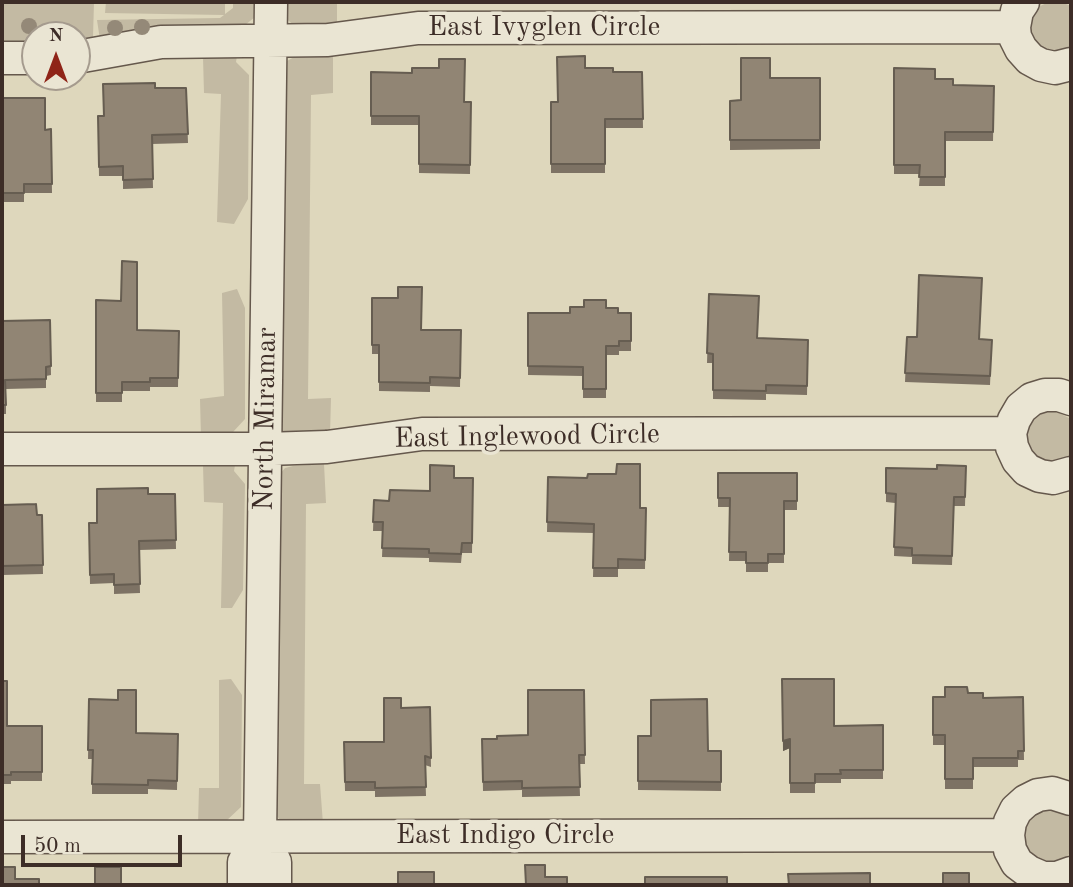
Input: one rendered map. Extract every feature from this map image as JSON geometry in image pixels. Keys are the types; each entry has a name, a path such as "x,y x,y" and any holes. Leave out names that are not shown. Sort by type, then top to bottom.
{"street":[{"name":"North Miramar","path":"244,885 244,862 260,837 271,2"},
{"name":"East Ivyglen Circle","path":"91,54 161,42 328,40 418,28 1019,14 1015,37 1030,59 1055,68 1071,64"},
{"path":"2,58 21,58"},
{"path":"1071,399 1059,395 1032,399 1021,408 1010,433 1012,447 1027,470 1053,478 1071,473"},
{"name":"East Inglewood Circle","path":"2,449 327,447 422,434 1010,433"},
{"path":"1071,799 1052,793 1038,795 1026,801 1016,810 1008,835 1014,856 1029,872 1043,877 1071,873"},
{"name":"East Indigo Circle","path":"2,837 1008,835"},
{"name":"North Miramar","path":"260,837 275,862 275,885"}],"shaded area":[{"path":"2,2 94,2 93,37 91,21 21,21 21,41 2,42"},
{"path":"106,2 225,2 225,14 233,8 233,2 255,2 255,17 240,29 100,40 97,20 220,18 224,15 105,13"},
{"path":"283,2 337,2 337,27 295,26 284,17"},
{"path":"1049,2 1061,2 1071,6 1069,50 1047,53 1029,38 1024,23 1038,7"},
{"path":"333,55 333,93 311,95 308,399 331,398 330,435 287,435 279,426 281,73 287,61 296,56"},
{"path":"237,56 236,62 249,75 248,199 234,224 217,222 221,94 204,93 203,57"},
{"path":"237,289 245,308 245,419 233,432 233,437 201,437 200,399 224,396 222,293"},
{"path":"1055,411 1071,419 1071,456 1059,463 1038,460 1019,436 1041,413"},
{"path":"324,464 326,503 306,504 304,784 320,784 323,824 283,823 273,812 280,474 285,468 293,466"},
{"path":"203,465 235,465 234,471 245,484 243,590 232,608 221,608 223,503 204,502"},
{"path":"231,679 242,695 241,807 226,821 198,825 199,788 219,788 219,680"},
{"path":"1053,809 1063,812 1071,819 1071,852 1064,859 1050,863 1036,858 1017,834 1033,816"}],"building":[{"path":"585,56 585,68 642,72 643,119 605,119 605,164 551,164 551,102 558,102 557,57"},
{"path":"741,58 770,58 770,78 820,78 820,140 730,140 730,101 741,100"},
{"path":"439,59 465,59 464,102 471,102 470,165 419,164 419,116 371,116 371,72 412,73 412,68 439,68"},
{"path":"894,68 935,69 935,79 953,79 953,85 994,86 993,132 945,132 945,177 919,177 920,165 894,165"},
{"path":"155,83 155,88 186,88 188,134 152,135 153,179 123,180 123,166 99,167 98,116 104,116 103,84"},
{"path":"2,98 45,98 45,130 51,129 52,184 24,184 24,193 2,193"},
{"path":"122,261 137,262 137,330 179,331 178,378 122,382 122,393 96,393 96,300 121,301"},
{"path":"919,275 982,278 979,339 992,340 990,376 905,373 907,337 917,337"},
{"path":"398,287 422,287 421,330 461,330 460,378 430,377 430,383 379,382 379,345 372,345 372,298 398,298"},
{"path":"709,294 759,296 757,338 808,340 807,386 766,385 766,391 713,390 713,354 707,353"},
{"path":"584,300 606,300 606,308 618,308 618,313 631,313 631,341 619,341 619,346 606,346 606,389 583,389 583,367 528,366 528,313 570,313 570,307 584,307"},
{"path":"50,320 51,366 46,367 46,379 5,380 6,405 2,405 2,321"},
{"path":"617,464 640,464 640,508 646,508 645,560 618,559 618,568 593,568 594,524 547,522 548,477 587,478 588,474 616,474"},
{"path":"430,465 454,466 454,478 473,478 472,543 462,543 461,554 429,553 429,549 382,548 383,522 373,522 374,500 389,501 390,490 430,491"},
{"path":"937,465 966,466 965,497 954,497 952,556 912,555 912,548 894,547 896,494 886,493 886,468 937,469"},
{"path":"718,473 797,473 797,501 784,501 784,554 768,554 768,563 746,563 746,552 729,552 730,498 718,498"},
{"path":"148,488 148,494 175,494 176,540 139,541 140,584 114,585 114,574 90,575 89,523 97,523 97,489"},
{"path":"36,504 37,515 42,515 43,565 2,566 2,505"},
{"path":"782,679 834,679 834,726 883,725 883,770 840,770 841,774 815,774 815,783 790,783 790,739 783,741"},
{"path":"2,681 7,681 7,726 42,726 42,772 11,772 11,775 2,775"},
{"path":"945,687 967,687 968,693 983,693 983,698 1023,697 1024,751 1018,751 1018,758 973,758 973,779 945,779 945,735 933,735 933,697 945,697"},
{"path":"118,690 136,690 136,733 178,734 177,781 148,780 148,785 92,784 93,750 88,750 89,699 118,700"},
{"path":"528,690 584,690 585,755 579,755 580,787 522,788 522,781 483,782 482,739 528,735"},
{"path":"384,698 401,698 401,708 430,707 431,758 425,756 426,787 375,788 375,782 345,782 344,742 384,742"},
{"path":"707,699 708,751 721,751 721,782 638,781 638,736 651,736 651,700"},
{"path":"525,865 545,865 545,877 567,877 567,885 526,885"},
{"path":"2,867 15,867 15,879 39,879 39,885 2,885"},
{"path":"95,867 121,867 121,885 95,885"},
{"path":"398,872 434,872 434,885 398,885"},
{"path":"870,873 870,885 789,885 788,874"},
{"path":"943,873 969,873 969,885 943,885"},
{"path":"645,877 727,877 727,885 645,885"}]}
